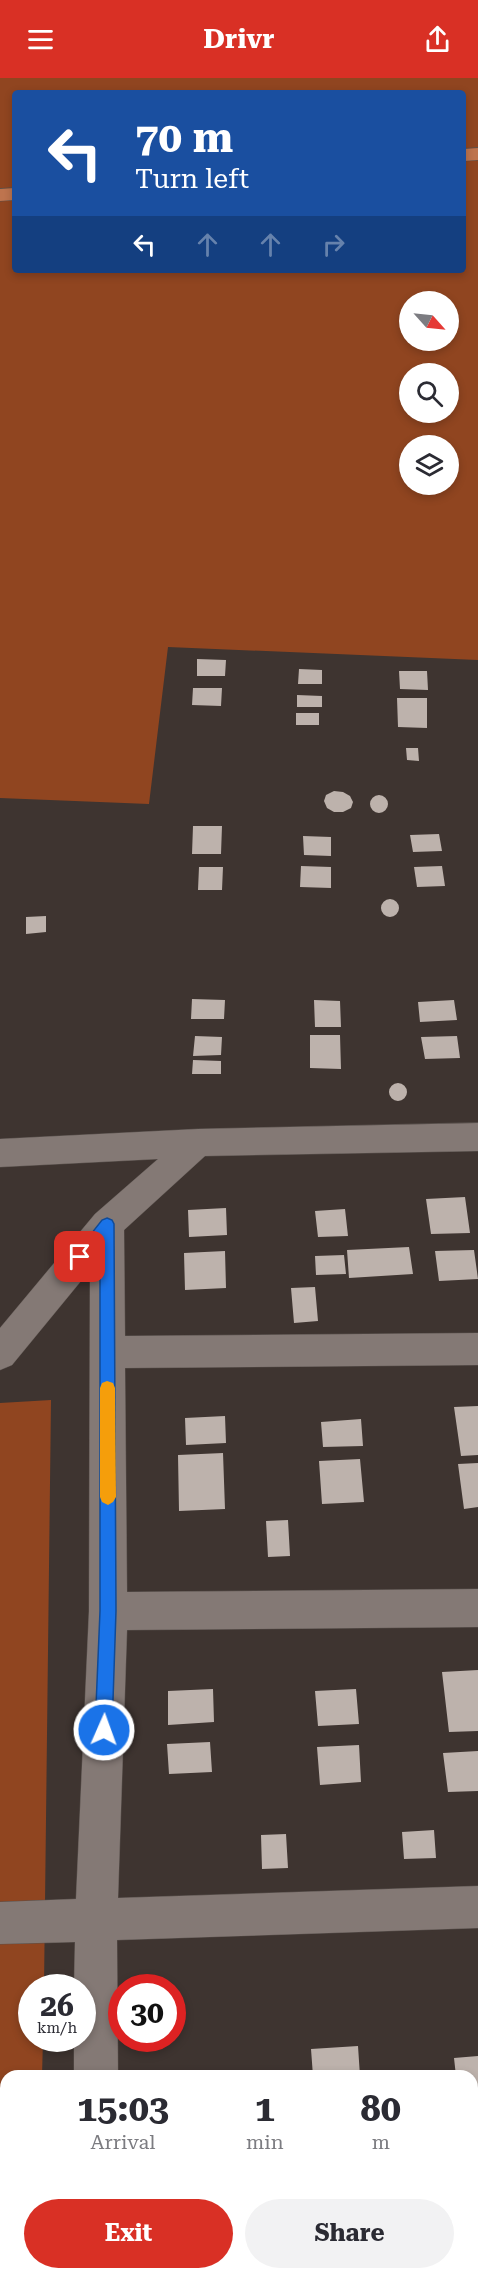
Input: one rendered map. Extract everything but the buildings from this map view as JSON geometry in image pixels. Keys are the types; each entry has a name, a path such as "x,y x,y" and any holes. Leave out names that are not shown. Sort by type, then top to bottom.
{"street":[{"path":"0,1153 198,1143 478,1137"},
{"path":"0,1354 107,1224 198,1143"},
{"path":"96,2070 96,1920 108,1611 107,1224"},
{"path":"107,1352 478,1349"},
{"path":"108,1611 478,1608"},
{"path":"0,1923 478,1907"}],"shaded area":[{"path":"0,78 478,78 478,660 168,647 149,804 0,798"},
{"path":"51,1400 44,1974 18,1974 18,2052 43,2052 42,2070 0,2070 0,1403"}],"slow traffic":[{"path":"107,1388 108,1497"}],"route":[{"path":"80,1257 107,1224 108,1611 104,1730"}]}
